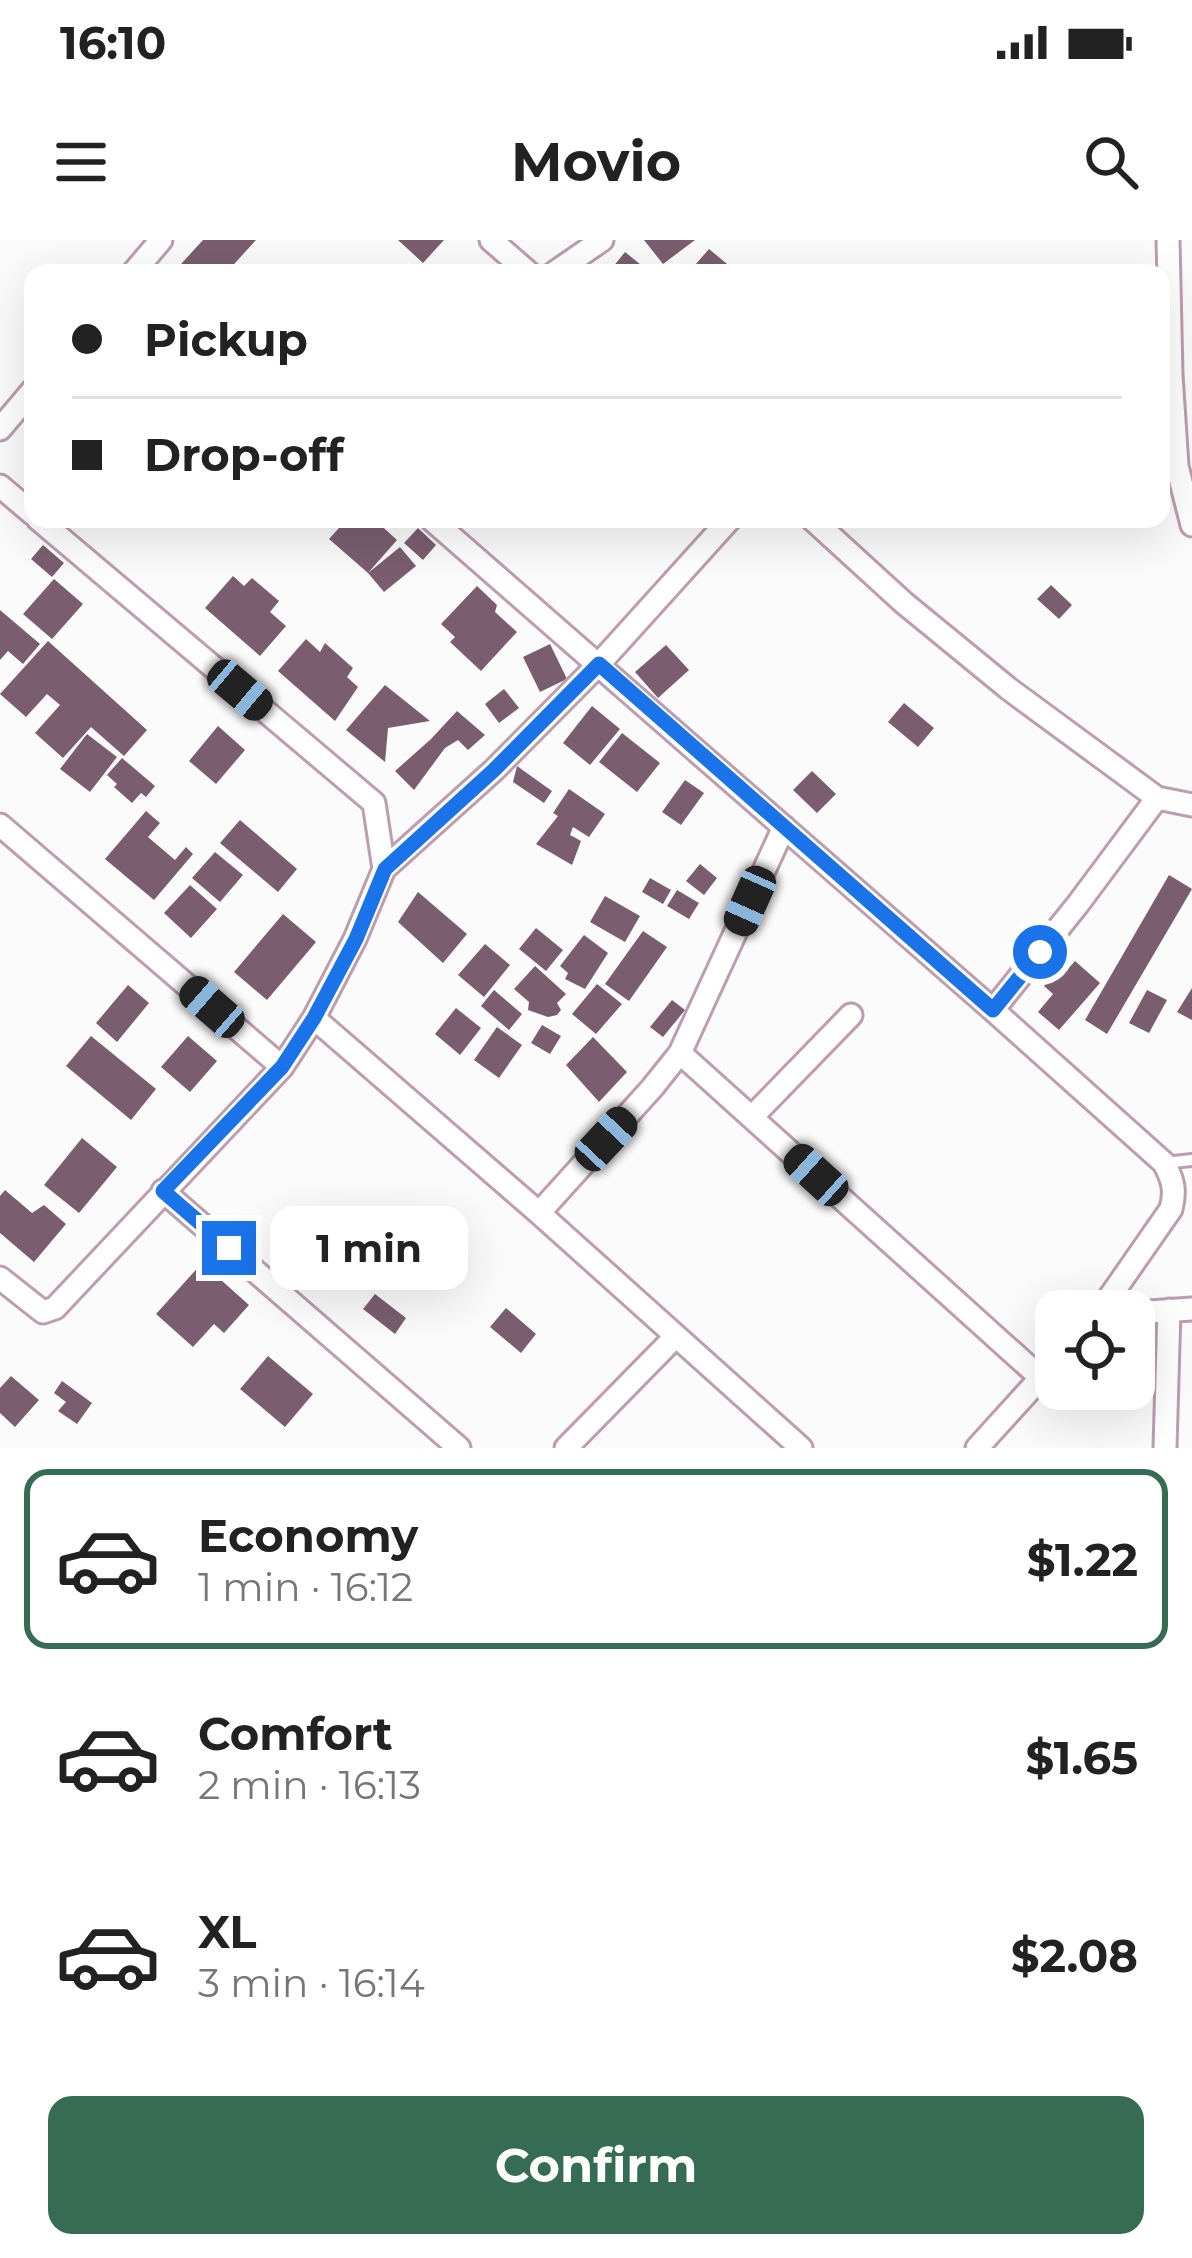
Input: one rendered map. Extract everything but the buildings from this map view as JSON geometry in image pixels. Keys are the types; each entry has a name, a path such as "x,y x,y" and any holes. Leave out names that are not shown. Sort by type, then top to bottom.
{"street":[{"path":"490,240 518,264"},
{"path":"567,264 602,240"},
{"path":"1170,369 1177,466 1192,525"},
{"path":"0,429 24,401"},
{"path":"0,486 24,507"},
{"path":"49,528 374,803 385,869"},
{"path":"440,528 1164,1163 1173,1181 1171,1209 1115,1290"},
{"path":"0,1278 43,1312 55,1308 282,1067 356,939 385,869 494,770 599,664 722,528"},
{"path":"822,528 1009,689 1156,798 1192,805"},
{"path":"993,1010 1156,798"},
{"path":"0,825 282,1067"},
{"path":"539,1213 680,1053 784,827"},
{"path":"752,1117 850,1015"},
{"path":"314,1018 801,1448"},
{"path":"680,1053 1035,1358"},
{"path":"163,1191 459,1448"},
{"path":"1165,1448 1180,1310"},
{"path":"566,1448 676,1336"},
{"path":"977,1448 1035,1383"}],"lane":[{"path":"1164,1163 1192,1160"}],"route":[{"path":"229,1248 163,1191 282,1067 356,939 385,869 494,770 599,664 993,1010 1040,952"}]}
